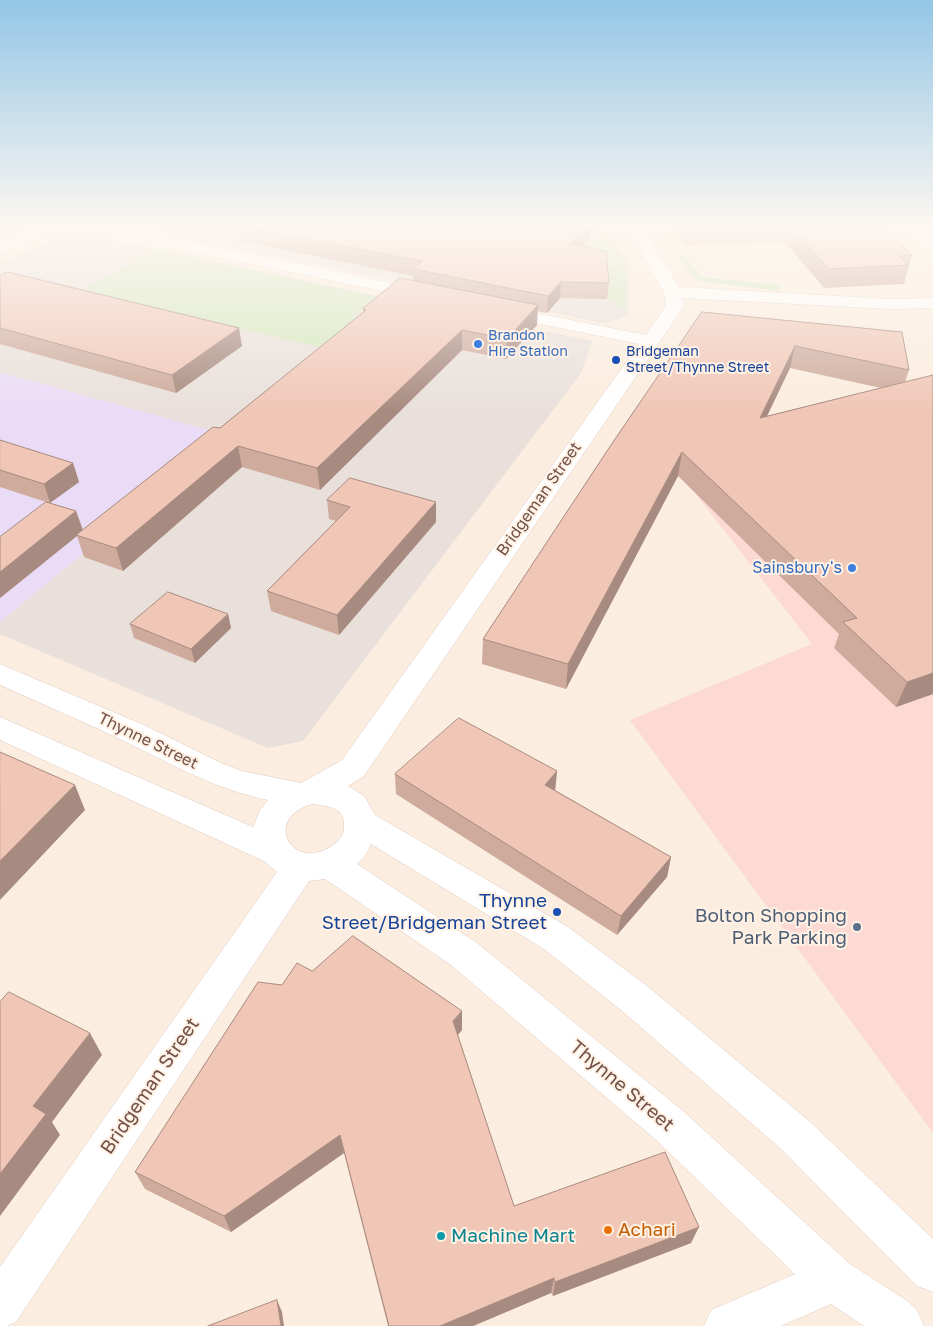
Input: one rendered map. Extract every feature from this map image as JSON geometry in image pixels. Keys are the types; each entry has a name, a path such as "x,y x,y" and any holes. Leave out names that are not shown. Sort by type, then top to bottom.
{"street":[{"path":"387,287 436,297"},
{"path":"670,287 673,292 891,304 933,302"},
{"name":"Bridgeman Street","path":"307,793 353,768 674,306 673,292"},
{"path":"485,307 649,341"},
{"name":"Thynne Street","path":"0,674 136,734 210,771 238,782 307,793"},
{"name":"Thynne Street","path":"0,728 301,860 464,954 669,1125 834,1280 890,1316 901,1326"},
{"name":"Bridgeman Street","path":"353,768 356,812"},
{"path":"356,812 361,835 355,846 345,856 301,860 269,838 270,825 273,818 286,802 307,793 326,792 339,795 356,812 556,938 634,998 794,1134 933,1270"},
{"name":"Bridgeman Street","path":"0,1306 301,860"},
{"path":"728,1326 834,1280"}],"shaded area":[{"path":"0,287 335,287 592,341 581,373 303,741 268,748 0,634 0,622 226,435 0,372"},
{"path":"426,287 629,287 628,315 606,324"},
{"path":"0,372 227,435 0,622"},
{"name":"Bolton Shopping Park Parking","path":"933,396 933,1133 630,720 812,644 695,493"}],"green space":[{"path":"89,287 330,287 377,297 352,317 372,322 336,351 82,291"},
{"path":"606,287 626,287 625,309 607,299"},
{"path":"746,287 780,287 779,291"}],"building":[{"path":"0,287 69,287 239,328 172,375 0,328"},
{"path":"389,287 445,287 538,305 507,339 462,330 317,468 238,446 116,548 76,535 213,427 220,428 366,310 363,309"},
{"path":"502,287 556,287 548,296"},
{"path":"702,312 902,332 909,370 795,346 760,418 933,375 933,673 907,682 843,622 857,618 682,452 568,664 483,639 611,445"},
{"path":"0,440 73,463 44,484 0,470"},
{"path":"350,478 436,502 337,615 267,591 350,507 327,500"},
{"path":"46,502 76,511 0,572 0,537"},
{"path":"168,592 228,614 191,649 130,624"},
{"path":"459,718 557,771 545,785 671,857 621,916 395,774"},
{"path":"0,752 75,785 0,861"},
{"path":"353,936 462,1011 453,1021 514,1206 665,1152 699,1227 555,1282 554,1278 440,1326 389,1326 340,1135 224,1216 135,1172 258,982 282,985 297,963 312,971"},
{"path":"9,992 90,1033 33,1106 46,1114 0,1174 0,1002"},
{"path":"277,1300 281,1326 208,1326"}],"place":[{"name":"Brandon Hire Station","path":"478,344"},
{"name":"Bridgeman Street/Thynne Street","path":"616,360"},
{"name":"Sainsbury's","path":"852,568"},
{"name":"Thynne Street/Bridgeman Street","path":"557,912"},
{"name":"Bolton Shopping Park Parking","path":"857,927"},
{"name":"Achari","path":"608,1230"},
{"name":"Machine Mart","path":"441,1236"}]}
